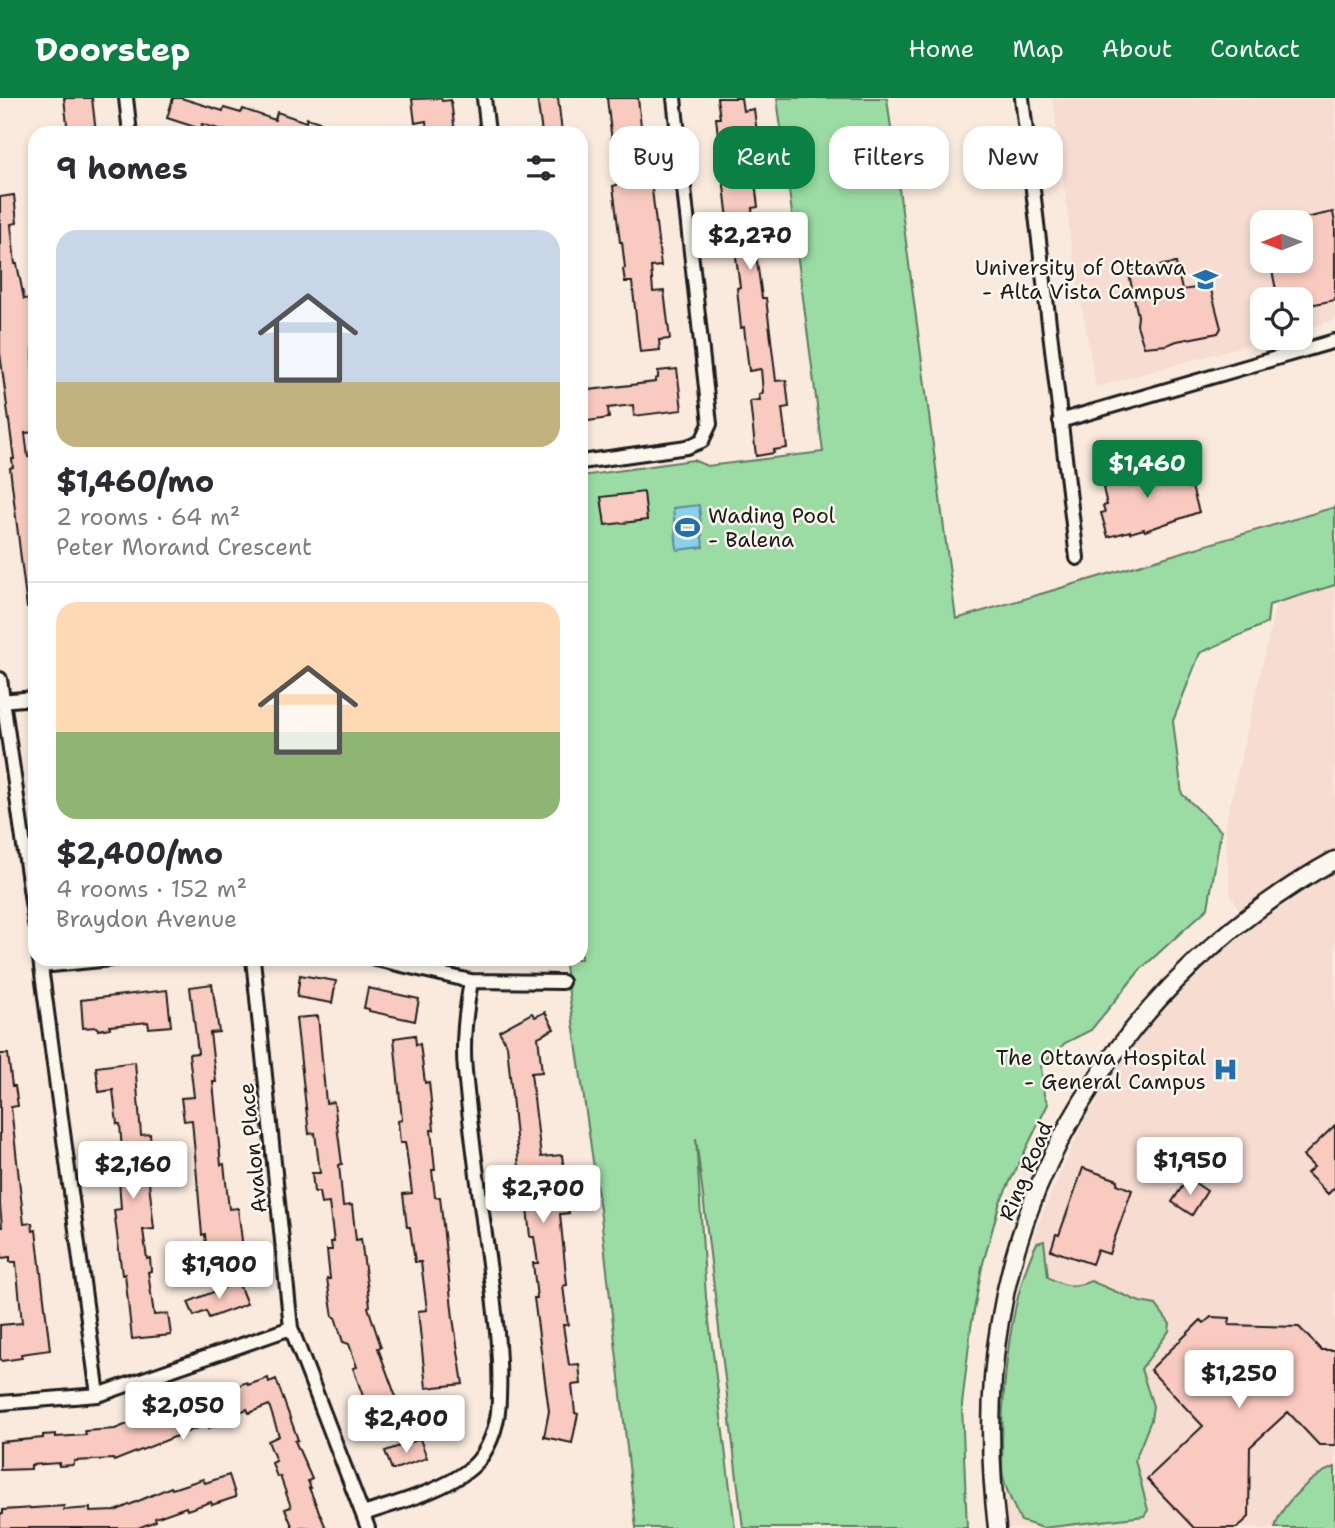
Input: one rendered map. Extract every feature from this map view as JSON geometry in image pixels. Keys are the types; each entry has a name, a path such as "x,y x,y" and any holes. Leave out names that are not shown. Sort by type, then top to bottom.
{"street":[{"path":"126,98 129,126"},
{"path":"484,98 487,126"},
{"path":"588,461 687,447 702,440 710,424 674,98"},
{"path":"1022,98 1077,558"},
{"path":"1060,421 1335,341"},
{"path":"0,679 28,877"},
{"path":"1,701 28,699"},
{"name":"Ring Road","path":"997,1528 990,1438 992,1381 999,1323 1010,1271 1026,1218 1057,1147 1116,1051 1176,980 1250,914 1335,860"},
{"path":"42,966 98,1395"},
{"name":"Avalon Place","path":"254,966 291,1328 368,1528"},
{"path":"406,966 471,981 562,982"},
{"path":"363,1514 412,1498 461,1476 489,1445 495,1424 499,1399 497,1329 465,1068 465,1016 471,981"},
{"path":"0,1404 98,1395 291,1328"}],"shaded area":[{"path":"1053,98 1335,98 1335,320 1313,326 1313,287 1250,287 1250,344 1096,387 1071,243 1063,179 1063,126 1056,126"},
{"name":"The Ottawa Hospital - General Campus","path":"1335,584 1335,1528 1007,1528 1002,1420 1006,1349 1037,1226 1085,1118 1149,1023 1214,959 1250,930 1230,893 1225,827 1277,601"}],"green space":[{"path":"777,98 887,98 891,126 829,126 829,189 899,189 956,619 1335,507 1335,585 1269,605 1267,623 1200,653 1173,721 1182,794 1221,831 1208,908 1140,970 1091,1030 1065,1043 1041,1066 1044,1095 1048,1104 1000,1202 982,1267 971,1327 962,1405 967,1528 743,1528 696,1138 706,1297 735,1528 636,1528 601,1217 565,966 588,966 588,475 693,460 707,466 823,452 789,189 815,189 815,126 781,126"},
{"path":"1044,1241 1048,1277 1070,1285 1091,1281 1140,1302 1156,1305 1170,1324 1169,1331 1141,1369 1153,1406 1151,1420 1135,1460 1148,1510 1144,1516 1043,1528 1021,1521 1008,1494 1002,1472 1002,1444 1009,1341 1028,1264 1037,1243"},
{"path":"1335,1467 1335,1528 1275,1528 1290,1500 1317,1476"}],"water":[{"name":"Wading Pool - Balena","path":"699,505 703,547 677,550 673,508"}],"building":[{"path":"64,98 92,98 95,126 67,126"},
{"path":"173,98 181,98 223,111 224,108 241,113 243,109 275,120 277,112 306,122 307,118 332,126 192,126 167,118"},
{"path":"537,98 558,98 561,126 541,126"},
{"path":"607,98 638,98 641,126 610,126"},
{"path":"717,98 741,98 743,111 754,109 756,126 717,126 716,118 720,118"},
{"path":"412,99 451,100 454,126 426,126 426,121 415,123"},
{"path":"613,189 652,189 661,266 651,267 653,292 664,291 670,339 659,340 660,350 640,352 632,282 625,282"},
{"path":"724,189 756,189 758,207 752,208 762,298 766,298 776,381 786,380 789,407 782,408 787,448 756,456 750,401 760,400 759,394 763,393 761,369 749,371 744,327 741,328 737,288 740,287 733,234"},
{"path":"14,195 17,223 11,224 15,264 24,299 28,298 28,433 25,433 28,457 28,608 10,468 13,467 14,459 0,353 0,197"},
{"path":"1333,212 1335,300 1313,304 1313,287 1275,287 1273,273 1313,273 1313,216"},
{"path":"1176,263 1182,290 1210,286 1221,328 1218,333 1167,345 1144,347 1137,325 1138,316 1129,274 1132,270"},
{"path":"677,369 682,410 634,416 633,405 608,408 609,418 588,421 588,390 655,382 658,371"},
{"path":"1143,459 1146,472 1179,467 1183,483 1187,481 1189,488 1192,487 1199,512 1145,531 1130,531 1108,537 1101,513 1105,512 1103,506 1107,505 1103,488 1132,475 1129,463"},
{"path":"644,492 647,520 605,525 601,497"},
{"path":"300,975 336,981 332,1003 297,997"},
{"path":"212,984 219,1032 210,1033 221,1165 224,1164 229,1209 238,1208 245,1265 208,1269 205,1234 202,1235 192,1120 184,1121 181,1098 194,1097 189,1054 198,1053 190,987"},
{"path":"368,988 419,999 415,1021 364,1008"},
{"path":"167,990 171,1026 149,1028 148,1022 98,1030 97,1027 83,1028 81,1000"},
{"path":"545,1012 554,1029 538,1037 542,1072 531,1073 541,1157 562,1155 569,1213 560,1214 567,1285 563,1286 568,1325 563,1325 569,1365 579,1364 581,1384 572,1385 575,1413 578,1414 572,1443 544,1437 549,1411 534,1298 537,1298 533,1263 538,1263 534,1237 530,1237 525,1187 521,1188 507,1045 499,1031 532,1013 535,1017"},
{"path":"318,1016 326,1103 334,1102 342,1164 339,1165 343,1206 352,1205 356,1240 361,1239 368,1307 381,1347 378,1348 404,1419 375,1430 353,1368 357,1367 349,1344 343,1342 333,1317 327,1279 330,1279 327,1250 332,1250 331,1242 334,1242 329,1203 321,1204 319,1192 314,1192 312,1173 320,1173 315,1133 309,1134 296,1018"},
{"path":"415,1035 416,1045 420,1044 425,1083 429,1082 434,1130 431,1130 435,1197 440,1197 463,1384 426,1388 418,1311 427,1310 421,1262 415,1262 410,1227 407,1227 403,1194 412,1193 405,1143 400,1143 398,1121 402,1120 394,1038"},
{"path":"0,1054 8,1054 12,1086 15,1086 18,1106 11,1107 24,1224 32,1223 33,1231 36,1230 50,1350 21,1354 22,1358 2,1361 0,1325 22,1323 16,1262 10,1262 10,1257 2,1258 0,1245"},
{"path":"135,1062 141,1135 150,1134 152,1156 147,1156 147,1164 154,1229 143,1230 147,1259 150,1258 151,1271 148,1272 154,1315 168,1314 171,1335 132,1339 114,1210 121,1209 117,1151 122,1151 120,1124 117,1124 113,1090 99,1092 96,1067"},
{"path":"1335,1125 1335,1187 1328,1194 1307,1173 1314,1167 1303,1156"},
{"path":"1083,1168 1118,1180 1117,1184 1132,1190 1109,1254 1097,1250 1092,1264 1051,1250"},
{"path":"1188,1178 1207,1191 1192,1215 1172,1202"},
{"path":"238,1282 247,1304 209,1318 206,1311 194,1316 188,1302"},
{"path":"1211,1317 1230,1318 1229,1325 1299,1327 1321,1350 1335,1350 1335,1445 1319,1445 1288,1412 1250,1447 1249,1517 1237,1528 1194,1528 1147,1479 1203,1426 1150,1370 1201,1320 1204,1323"},
{"path":"268,1378 269,1382 276,1379 298,1440 295,1441 312,1479 308,1481 309,1488 326,1528 293,1528 285,1509 291,1507 280,1476 277,1477 272,1463 276,1461 268,1441 279,1436 269,1405 249,1413 247,1409 222,1419 223,1422 209,1428 207,1424 114,1461 74,1461 74,1465 59,1466 59,1463 31,1465 31,1469 0,1470 0,1442 43,1438 43,1435 86,1435 85,1431 115,1429 226,1387 227,1390"},
{"path":"420,1439 427,1458 392,1470 385,1451"},
{"path":"229,1475 236,1497 187,1510 186,1507 155,1518 156,1521 138,1528 0,1528 0,1514 3,1514 3,1510 64,1506 64,1510 90,1508 90,1512 115,1511 171,1487 172,1489 203,1479 205,1483"}],"place":[{"name":"University of Ottawa - Alta Vista Campus","path":"1206,280"},
{"name":"Wading Pool - Balena","path":"688,528"},
{"name":"The Ottawa Hospital - General Campus","path":"1226,1070"}]}
